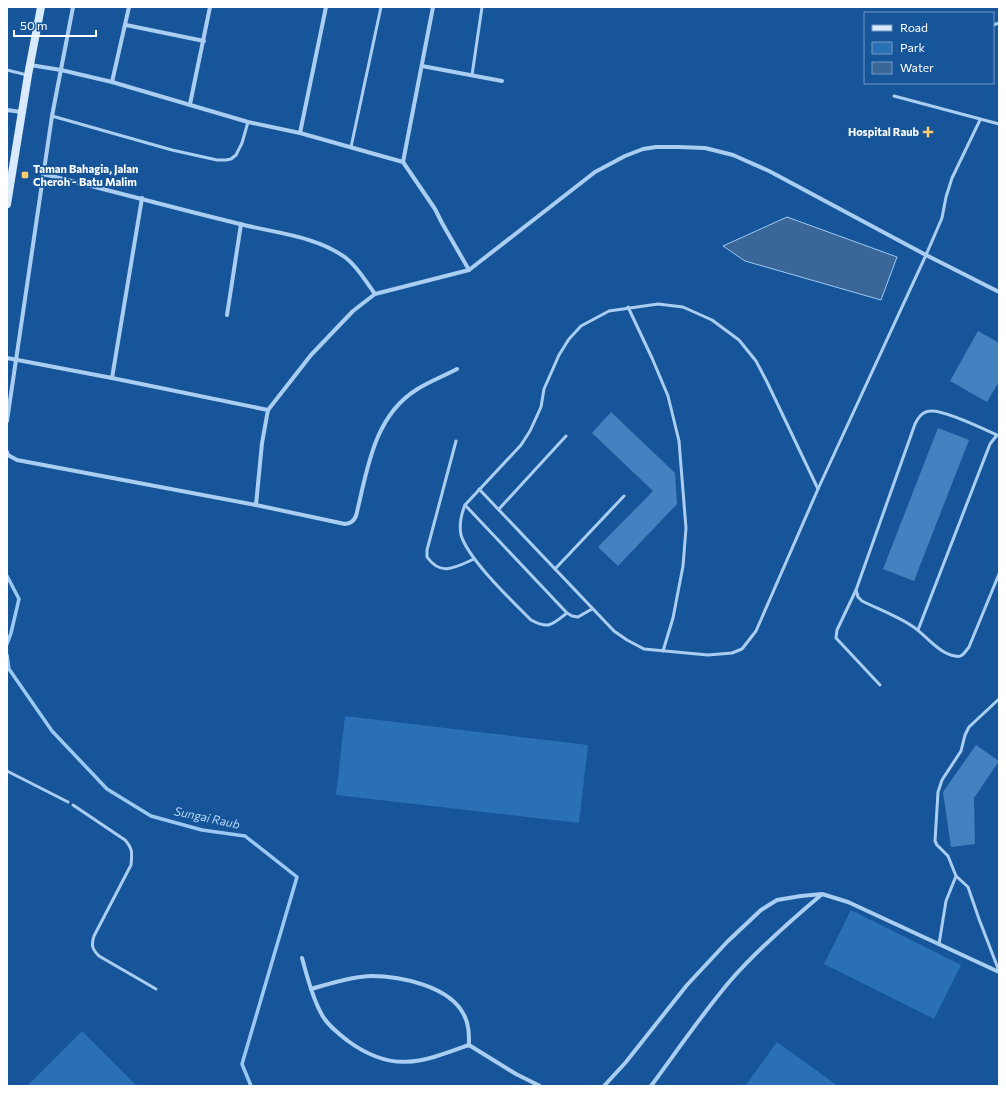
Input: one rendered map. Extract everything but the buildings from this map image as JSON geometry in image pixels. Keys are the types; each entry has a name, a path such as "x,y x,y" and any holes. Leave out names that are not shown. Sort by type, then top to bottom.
{"main road":[{"path":"7,204 21,112 41,7"}],"street":[{"path":"7,421 52,116 73,7"},
{"path":"112,82 129,7"},
{"path":"190,104 210,7"},
{"path":"300,133 326,7"},
{"path":"403,162 433,7"},
{"path":"126,25 204,40"},
{"path":"30,65 61,70 112,82 248,122 300,133 403,162 435,208 469,270"},
{"path":"422,66 502,81"},
{"path":"7,110 21,112"},
{"path":"256,505 262,443 268,410 311,355 354,311 375,294 469,270 595,172 625,156 643,150 656,147 705,148 733,155 769,171 926,255 999,292"},
{"path":"43,174 308,240 322,245 346,258 356,267 375,294"},
{"path":"112,378 142,198"},
{"path":"227,316 241,224"},
{"path":"7,358 268,410"},
{"path":"7,452 8,455 17,460 256,505 345,524 354,522 372,449 388,419 400,403 416,390 457,369"},
{"path":"651,1086 730,980 777,932 822,894"},
{"path":"604,1086 626,1062 687,985 728,941 761,910 777,900 822,894 848,902 999,971"},
{"path":"302,958 311,989 321,1014 339,1034 361,1051 388,1061 412,1062 436,1057 469,1045"},
{"path":"311,989 336,982 370,976 393,978 436,990 455,1001 464,1015 469,1030 469,1045"},
{"path":"469,1045 516,1074 540,1086"}],"lane":[{"path":"351,147 381,7"},
{"path":"472,75 482,7"},
{"path":"7,70 28,75"},
{"path":"894,96 999,124"},
{"path":"52,116 172,150 221,160 231,159 236,155 242,143 248,122"},
{"path":"479,489 592,609 614,631 627,640 644,649 708,655 732,653 742,649 756,631 818,489 926,255 942,218 946,197 952,178 980,120"},
{"path":"567,613 551,625 547,626 538,624 531,620 474,559 462,536 460,525 461,515 465,505 521,445 530,432 541,407 544,389 568,339 581,326 609,311 628,307 658,304 683,307 712,320 739,340 760,368 818,489"},
{"path":"628,307 668,396 679,441 686,535 683,566 673,618 663,651"},
{"path":"880,685 836,638 836,630 856,590 915,424 919,416 930,410 943,413 998,435 990,444 918,630"},
{"path":"499,509 566,436"},
{"path":"456,441 427,550 427,557 436,567 443,569 453,568 474,559"},
{"path":"555,569 624,496"},
{"path":"465,505 567,613 578,617 592,609"},
{"path":"856,590 858,597 862,601 910,625 942,651 954,656 960,656 963,655 969,647 999,574"},
{"path":"999,700 969,727 961,750 942,780 938,792 936,840 937,845 948,856 956,876 968,887 999,971"},
{"path":"7,771 68,802"},
{"path":"74,805 125,840 131,846 132,854 131,865 94,936 92,950 99,956 156,989"},
{"path":"939,944 946,902 956,876"}],"green space":[{"path":"345,716 588,745 579,823 336,795"},
{"path":"851,910 961,965 934,1019 824,964"},
{"path":"82,1031 137,1086 27,1086"},
{"path":"777,1042 838,1086 745,1086"}],"water":[{"path":"787,217 897,257 881,300 745,261 723,246"}],"waterway":[{"name":"Sungai Raub","path":"7,576 19,599 7,644"},
{"name":"Sungai Raub","path":"7,655 9,669 52,731 107,789 151,816 202,830 245,836 297,877 242,1064 251,1086"}],"place":[{"name":"Hospital Raub","path":"928,132"},
{"name":"Taman Bahagia, Jalan Cheroh - Batu Malim","path":"25,175"}]}
